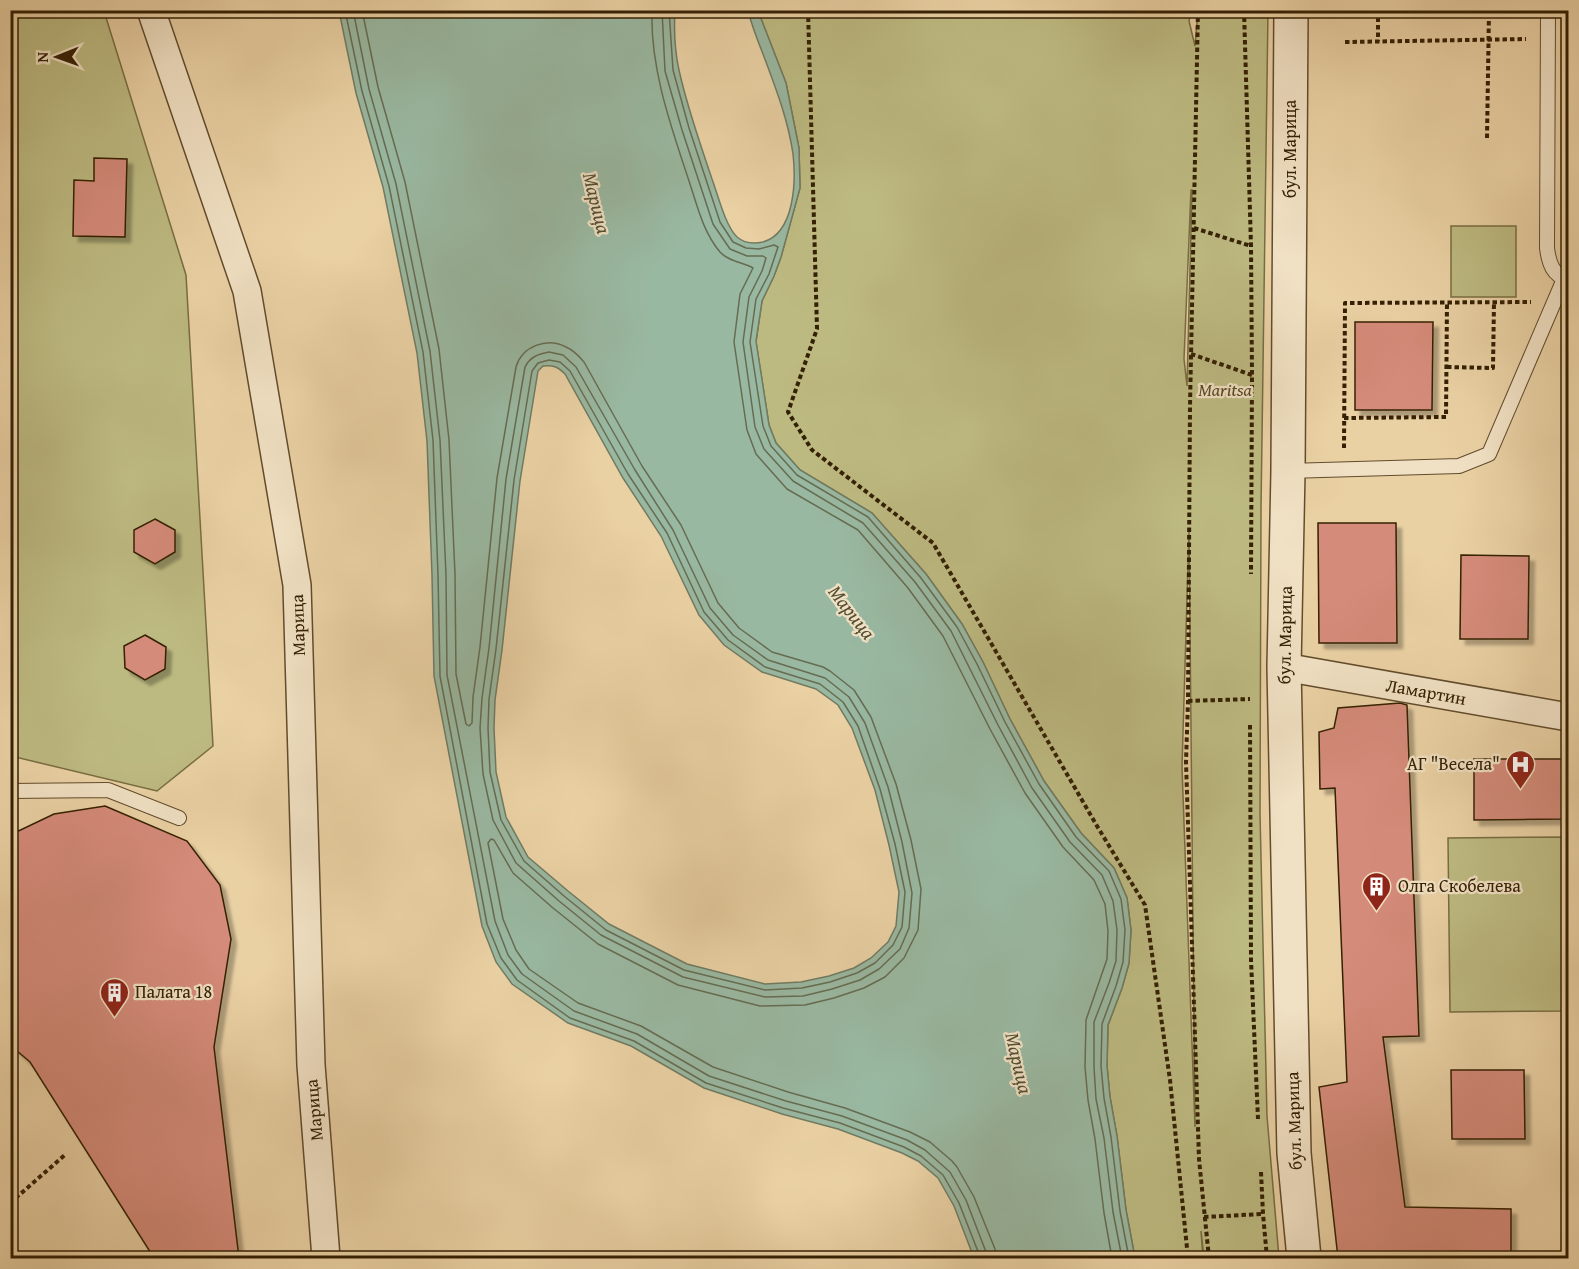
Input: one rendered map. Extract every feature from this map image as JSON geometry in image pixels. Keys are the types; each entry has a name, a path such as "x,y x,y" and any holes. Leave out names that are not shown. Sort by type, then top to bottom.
{"street":[{"name":"Марица","path":"151,10 247,291 297,585 311,1065 326,1258"},
{"name":"бул. Марица","path":"1291,10 1288,471 1284,667 1294,1153 1304,1258"},
{"name":"Ламартин","path":"1284,667 1569,717"}],"lane":[{"path":"1288,471 1459,466 1489,454 1566,279 1554,272 1548,260 1547,248 1548,10"},
{"path":"10,791 108,790 179,818"}],"path":[{"path":"808,10 817,329 788,411 812,450 933,543 1145,905 1170,1080 1188,1258"},
{"path":"1198,10 1186,762 1199,1159 1209,1258"},
{"path":"1378,10 1378,41"},
{"path":"1487,138 1489,10"},
{"path":"1345,42 1548,39"},
{"path":"1194,228 1251,246"},
{"path":"1447,367 1493,368 1494,302"},
{"path":"1343,470 1345,303 1554,302"},
{"path":"1344,418 1446,417 1447,303"},
{"path":"1191,354 1252,375"},
{"path":"1188,700 1250,699"},
{"path":"10,1203 66,1154"},
{"path":"1204,1217 1263,1214 1267,1258"}],"green space":[{"path":"11,11 104,11 186,275 213,746 157,791 11,756"},
{"name":"Maritsa","path":"758,11 1191,11 1189,21 1195,46 1198,11 1268,11 1261,508 1260,814 1267,1116 1279,1258 1204,1258 1201,1231 1203,1258 1135,1258 1126,1210 1107,1066 1108,1025 1129,963 1131,930 1127,898 1114,868 1081,833 1044,781 962,624 926,574 872,513 800,470 776,443 769,425 756,342 762,301 781,257 800,188 799,148 786,83","holes":["1192,190 1187,386 1184,359","1189,531 1195,1127 1182,767"]},
{"path":"1451,226 1516,226 1516,297 1451,297"},
{"path":"1568,837 1568,1011 1450,1012 1448,838"}],"water":[{"path":"339,11 675,11 676,48 682,84 722,210 737,237 743,241 763,242 774,237 782,228 787,217 793,191 794,165 784,115 748,11 758,11 786,83 799,148 800,188 781,257 762,301 756,341 769,425 776,443 800,470 872,513 926,574 962,624 1044,781 1081,833 1114,868 1127,898 1131,930 1129,963 1108,1025 1107,1066 1126,1210 1135,1258 974,1258 954,1206 938,1178 918,1161 838,1129 782,1114 704,1088 631,1046 568,1023 512,984 496,962 482,926 434,676 427,441 417,353 383,187 356,93","holes":["543,366 556,367 565,374 623,478 661,536 699,615 724,645 762,672 816,689 838,705 852,728 875,790 899,892 896,926 888,942 871,958 854,968 801,982 765,984 687,964 609,924 568,891 528,857 506,817 496,772 495,700 520,481 538,371"]}],"building":[{"path":"94,158 127,159 125,237 73,236 74,180 94,181"},
{"path":"1355,322 1433,322 1432,410 1355,410"},
{"path":"155,519 175,530 175,552 155,564 134,552 134,530"},
{"path":"1318,523 1396,523 1397,643 1319,643"},
{"path":"1461,555 1529,556 1528,639 1460,639"},
{"path":"145,635 166,647 165,669 145,680 125,668 124,646"},
{"path":"1400,703 1407,705 1419,1036 1383,1037 1405,1207 1511,1209 1511,1258 1338,1258 1319,1087 1347,1082 1335,788 1320,789 1319,732 1334,728 1338,708"},
{"name":"АГ \"Весела\"","path":"1474,759 1569,759 1569,819 1474,820"},
{"name":"Палата 18","path":"105,806 187,841 220,885 231,939 214,1047 239,1258 154,1258 30,1062 10,1045 10,835 54,814"},
{"path":"1451,1070 1524,1070 1525,1139 1452,1139"}],"place":[{"name":"АГ \"Весела\"","path":"1521,790"},
{"name":"Олга Скобелева","path":"1377,912"},
{"name":"Палата 18","path":"114,1018"}]}
